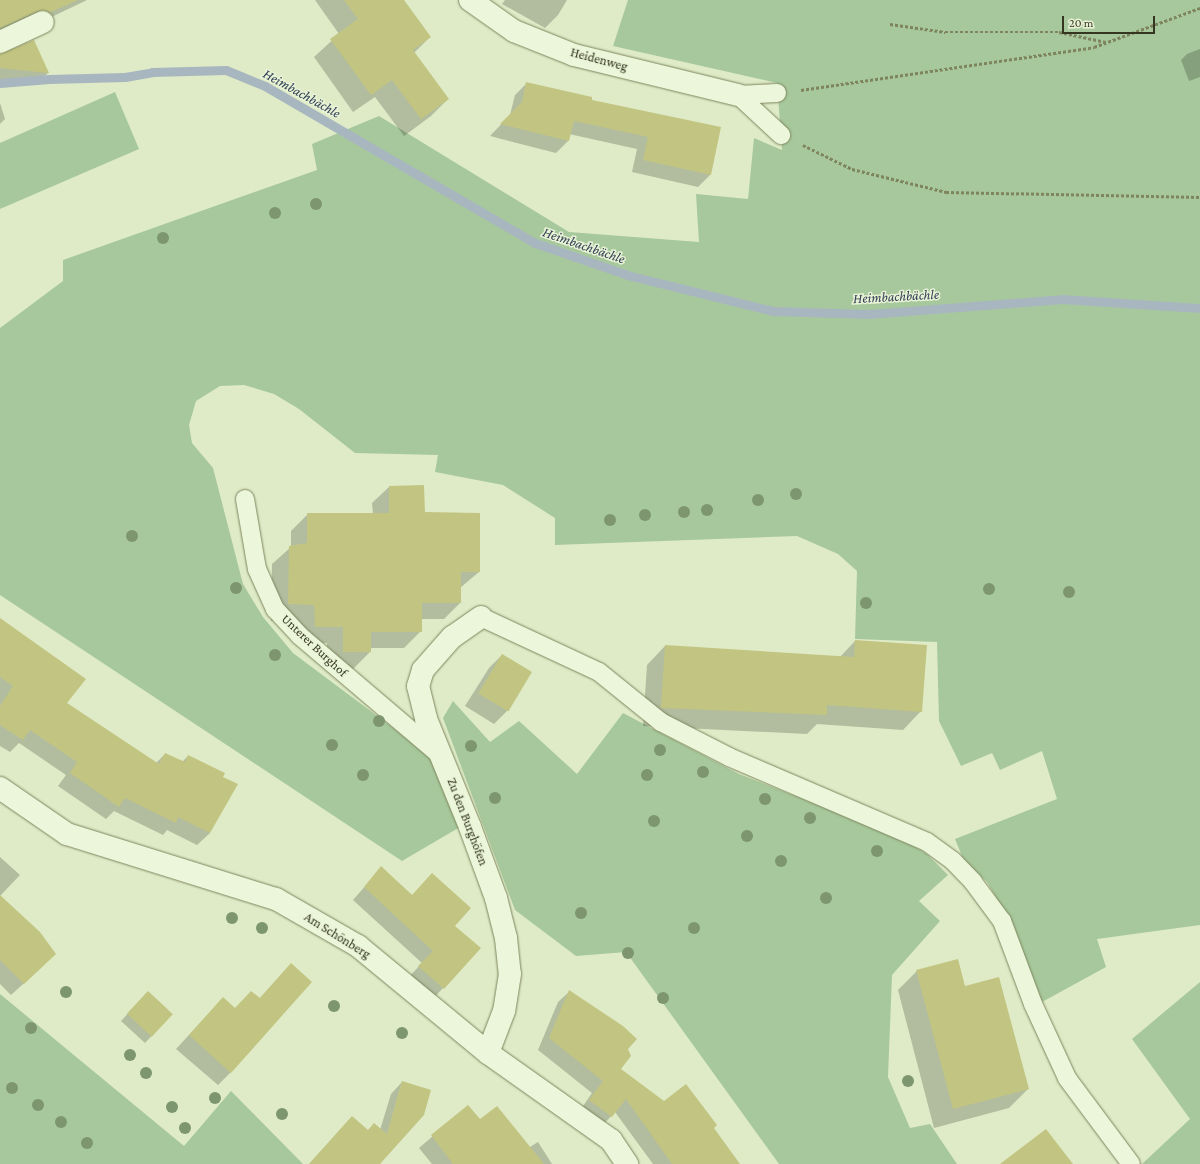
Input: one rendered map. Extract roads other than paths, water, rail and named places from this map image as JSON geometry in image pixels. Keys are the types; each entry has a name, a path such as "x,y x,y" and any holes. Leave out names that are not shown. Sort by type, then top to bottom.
{"street":[{"name":"Heidenweg","path":"470,0 514,31 574,55 738,95"},
{"path":"0,42 43,22"},
{"name":"Zu den Burghöfen","path":"481,617 452,637 423,670 418,686 426,719 496,898 506,938 510,974 504,1011 488,1053"},
{"name":"Am Schönberg","path":"0,788 67,834 276,899 358,946 488,1053 611,1140 627,1164"}],"lane":[{"name":"Heidenweg","path":"738,95 777,93"},
{"name":"Heidenweg","path":"738,95 781,135"},
{"name":"Unterer Burghof","path":"245,499 257,569 275,609 323,657 441,756"},
{"path":"481,617 599,672 661,722 736,760 927,842 953,861 973,882 1002,921 1033,1004 1067,1078 1132,1164"}],"waterway":[{"name":"Heimbachbächle","path":"0,83 49,79 125,77 152,72 226,70 265,86 535,243 631,276 773,311 869,314 1062,299 1200,308"}]}
